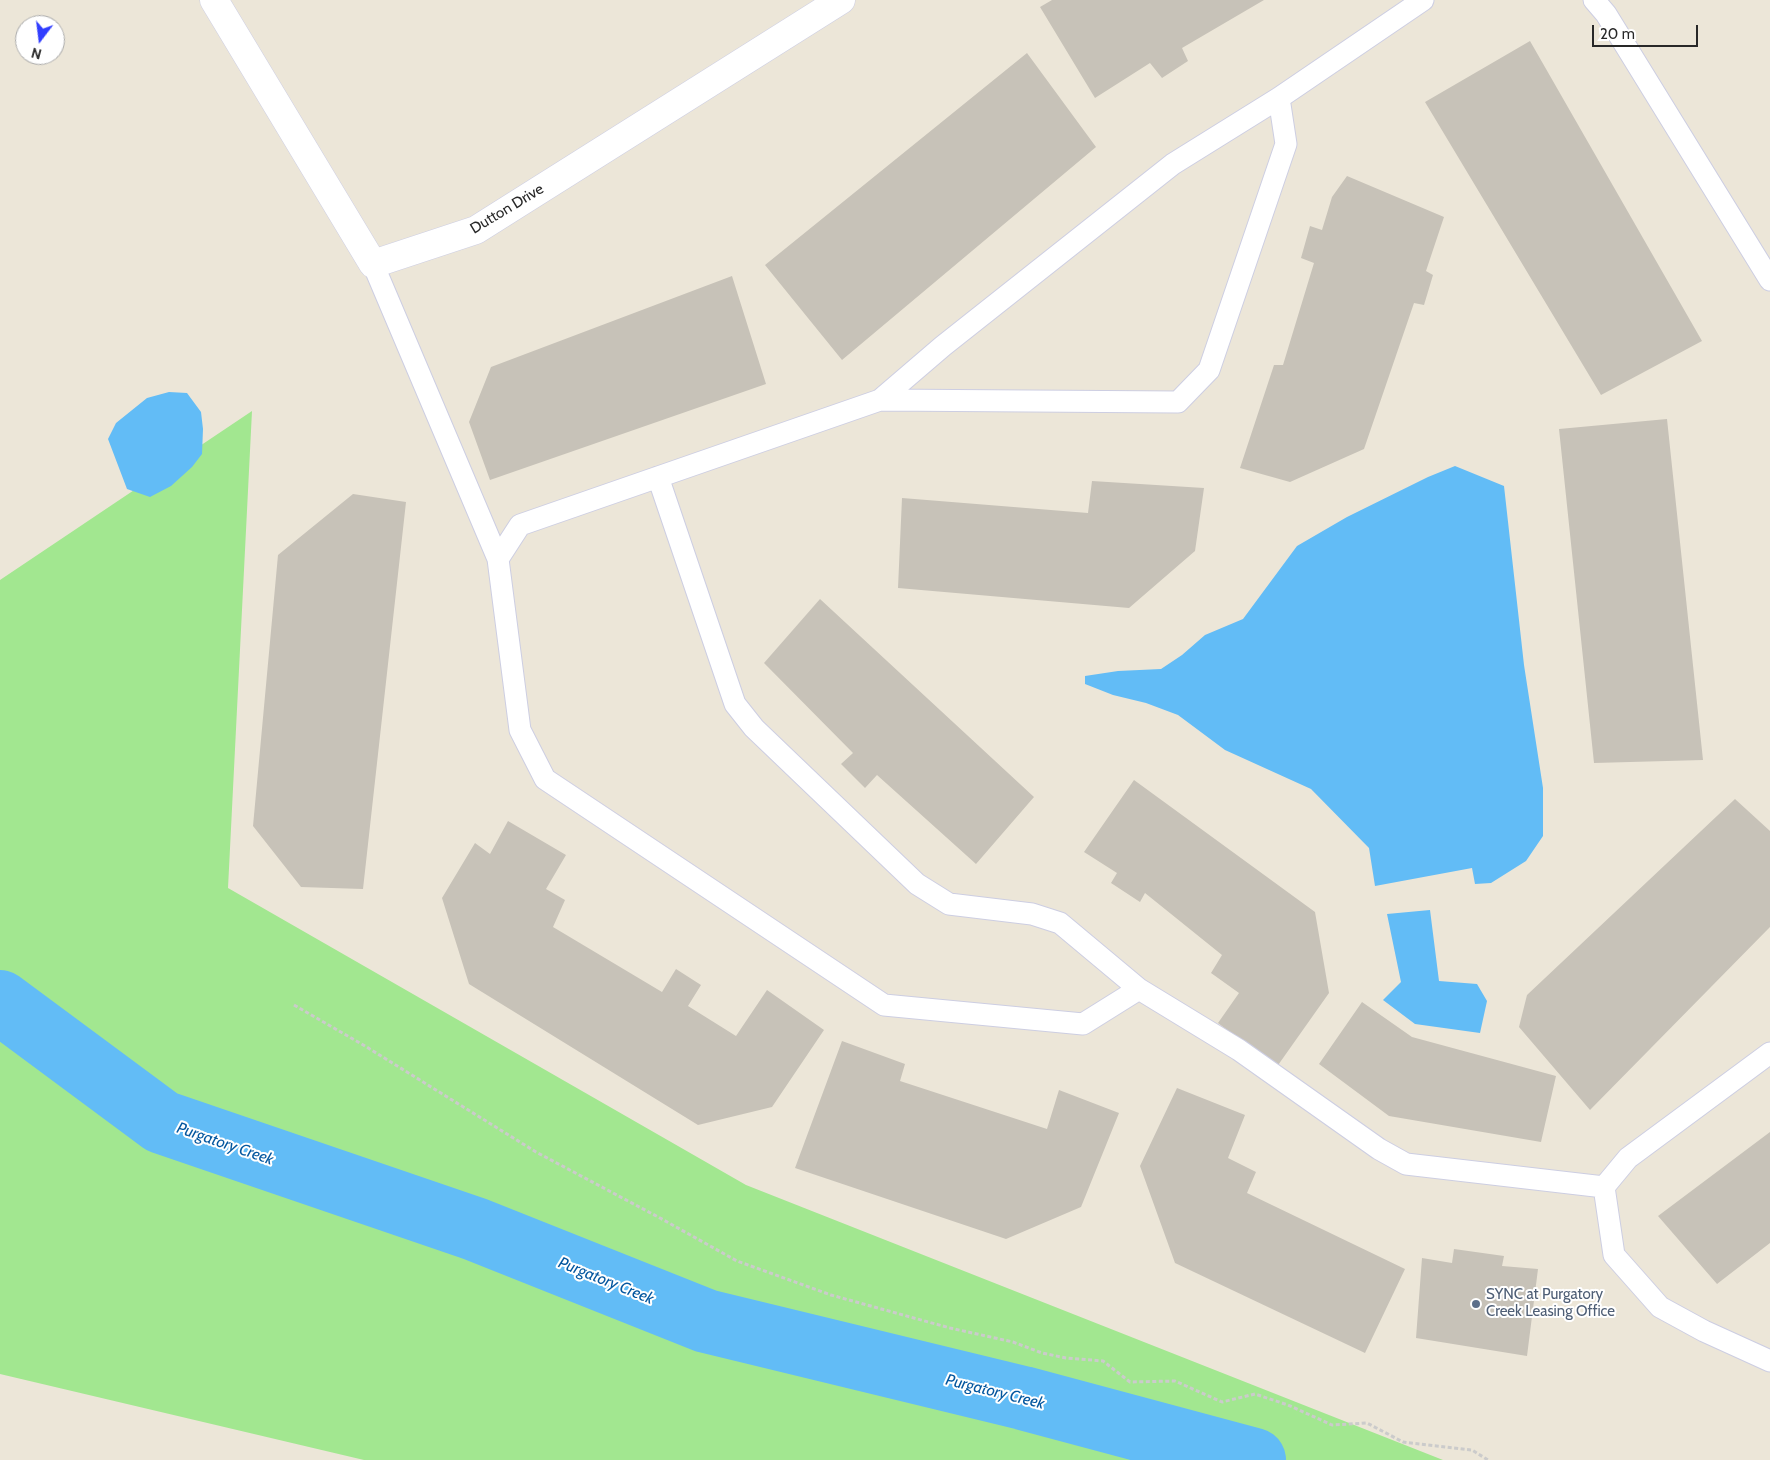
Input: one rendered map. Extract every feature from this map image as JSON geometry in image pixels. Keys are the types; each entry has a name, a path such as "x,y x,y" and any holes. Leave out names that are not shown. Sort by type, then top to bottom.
{"street":[{"path":"214,0 373,264"},
{"name":"Dutton Drive","path":"373,264 476,230 841,0"}],"lane":[{"path":"880,400 958,334 1173,164 1279,98 1423,0"},
{"path":"1594,0 1606,14 1770,280"},
{"path":"498,559 520,525 880,400 1178,402 1209,370 1286,144 1279,98"},
{"path":"373,264 498,559 520,730 545,779 884,1005 1082,1024 1139,989"},
{"path":"658,477 735,704 754,728 916,884 949,904 1032,914 1060,923 1139,989 1239,1050 1379,1149 1406,1164 1604,1187"},
{"path":"1770,1053 1628,1158 1604,1187 1614,1255 1660,1307 1704,1331 1770,1361"}],"path":[{"path":"294,1005 365,1046 536,1152 737,1261 831,1295 950,1328 1012,1342 1066,1358 1103,1360 1130,1382 1175,1381 1222,1402 1255,1394 1288,1405 1332,1425 1367,1423 1403,1442 1472,1450 1488,1460"}],"green space":[{"path":"252,411 228,888 746,1185 1443,1460 364,1460 0,1374 0,580"}],"water":[{"path":"169,392 187,393 201,412 203,429 202,454 192,467 171,486 150,497 127,489 108,439 116,423 147,398"},
{"path":"1455,466 1504,486 1524,665 1543,788 1543,836 1526,861 1491,883 1475,884 1472,868 1375,886 1369,848 1311,789 1225,750 1178,715 1146,703 1113,695 1085,684 1085,676 1118,671 1161,669 1182,655 1205,635 1243,619 1297,546 1347,517 1428,477"},
{"path":"1430,910 1439,981 1477,984 1487,1001 1480,1033 1415,1024 1383,1000 1401,982 1387,914"}],"building":[{"path":"1052,0 1264,0 1182,48 1188,61 1162,78 1150,63 1095,98 1040,7"},
{"path":"1530,41 1702,341 1601,395 1425,102"},
{"path":"1027,53 1096,147 842,360 765,265"},
{"path":"1347,176 1444,217 1426,271 1433,275 1424,305 1414,303 1364,449 1290,482 1240,468 1274,365 1283,365 1314,263 1301,258 1310,226 1322,230 1332,197"},
{"path":"732,276 766,384 490,480 469,422 491,367"},
{"path":"1667,419 1703,760 1594,763 1559,429"},
{"path":"1092,481 1204,488 1195,551 1129,608 898,588 902,498 1088,513"},
{"path":"353,494 406,502 363,889 301,887 253,826 278,555"},
{"path":"820,599 1034,797 976,864 877,775 865,788 841,764 853,753 764,663"},
{"path":"1134,780 1315,912 1329,993 1276,1068 1218,1023 1239,993 1211,973 1222,955 1145,893 1140,902 1111,883 1117,873 1084,852"},
{"path":"1735,799 1770,831 1770,927 1590,1110 1519,1027 1527,995"},
{"path":"508,821 566,855 546,889 565,900 553,927 662,992 676,969 701,985 688,1006 736,1036 767,990 824,1030 772,1107 698,1125 469,984 442,898 475,843 490,854"},
{"path":"1362,1002 1412,1037 1556,1076 1541,1142 1389,1116 1319,1064"},
{"path":"842,1041 905,1064 900,1081 1047,1129 1059,1090 1119,1113 1081,1207 1006,1239 795,1168"},
{"path":"1177,1088 1245,1115 1228,1158 1256,1172 1247,1193 1405,1269 1365,1353 1175,1263 1140,1166"},
{"path":"1770,1132 1770,1243 1717,1284 1658,1216"},
{"name":"SYNC at Purgatory Creek Leasing Office","path":"1454,1249 1504,1256 1502,1266 1538,1269 1527,1356 1416,1338 1422,1258 1452,1263"}],"waterway":[{"name":"Purgatory Creek","path":"0,1002 162,1122 475,1229 706,1321 1023,1398 1254,1460"}],"place":[{"name":"SYNC at Purgatory Creek Leasing Office","path":"1476,1304"}]}
